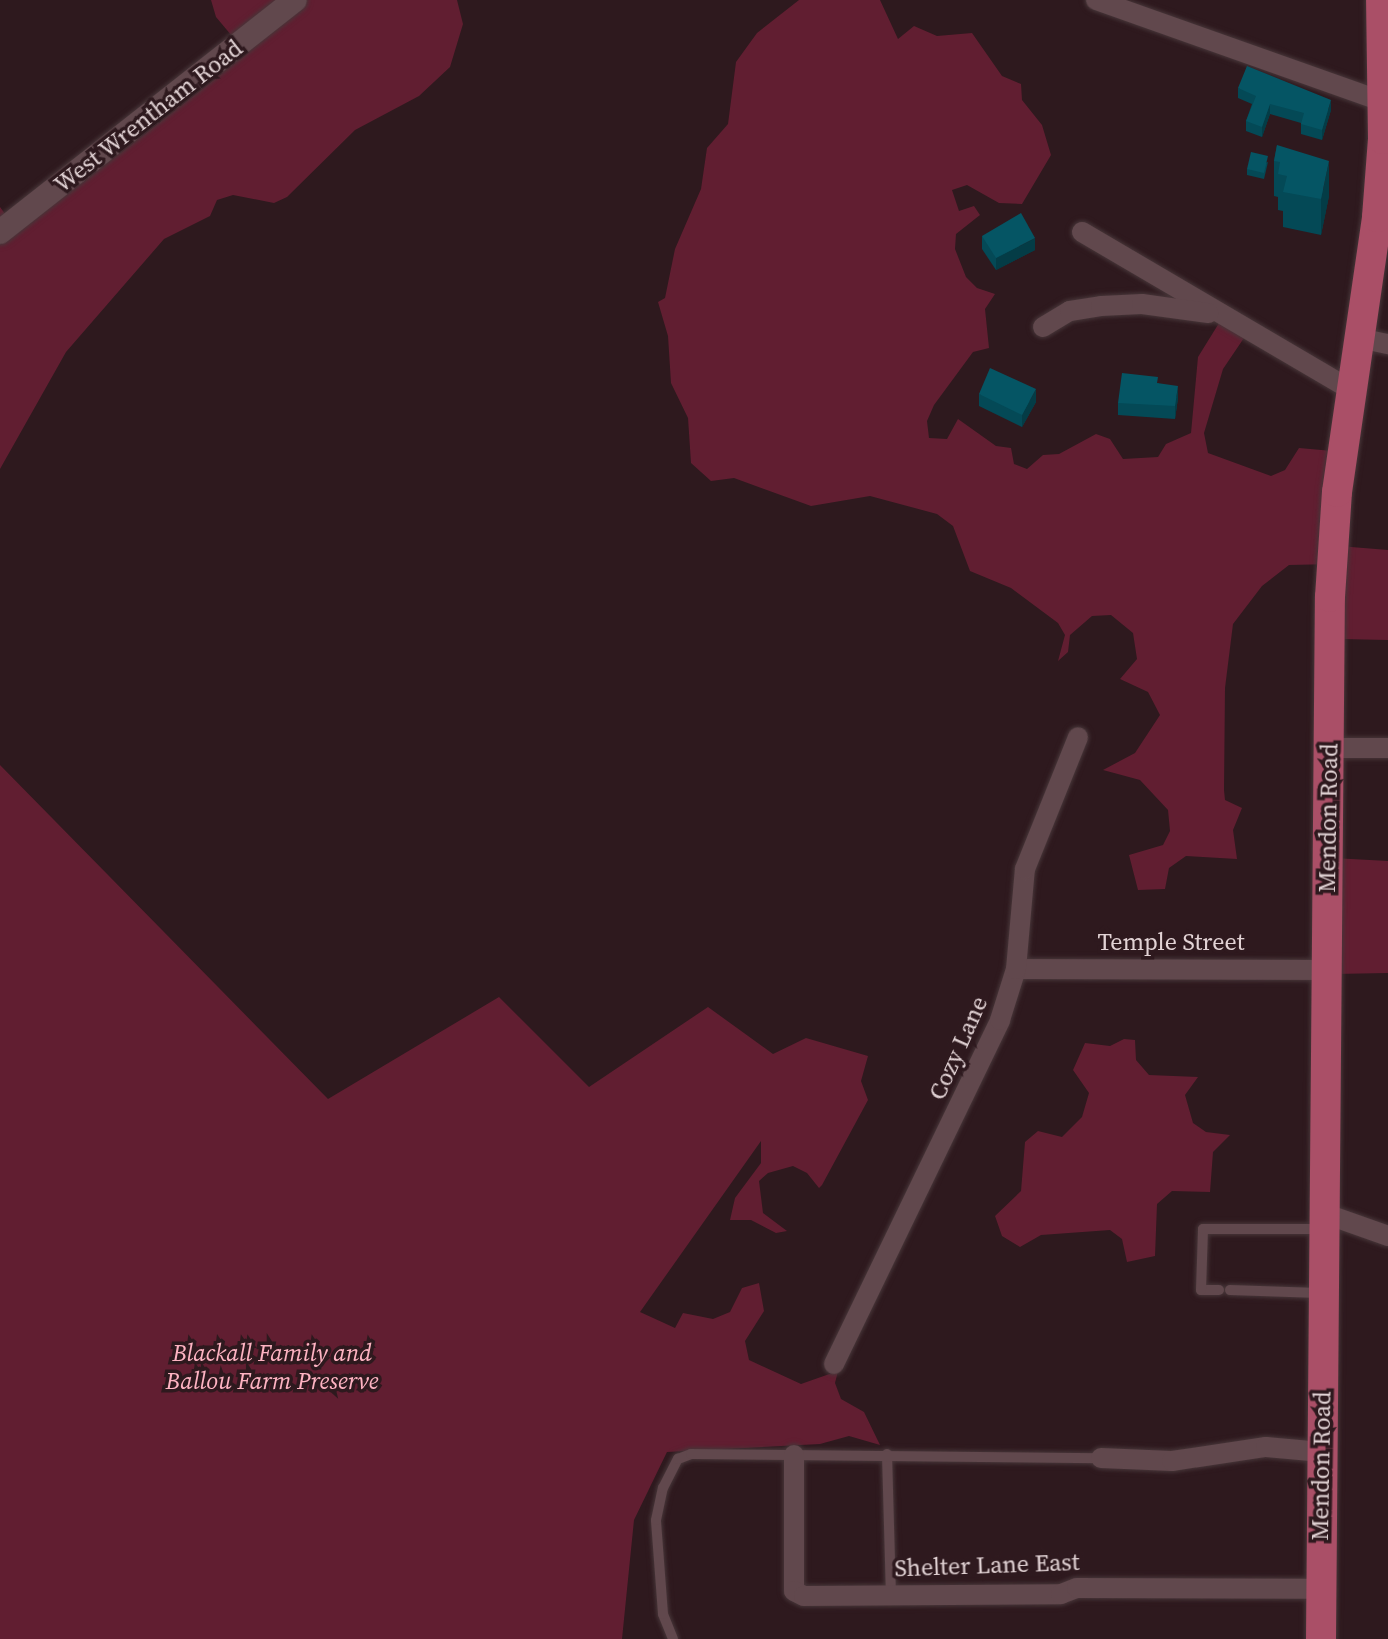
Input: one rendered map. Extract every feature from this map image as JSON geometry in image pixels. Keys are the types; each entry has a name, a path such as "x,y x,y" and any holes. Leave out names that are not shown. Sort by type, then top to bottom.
{"main road":[{"name":"Mendon Road","path":"1321,1639 1330,597 1350,389 1374,341 1385,31 1381,0"}],"street":[{"path":"1096,0 1381,101"},
{"name":"West Wrentham Road","path":"0,232 287,2"},
{"path":"1082,232 1216,314 1350,389"},
{"path":"1043,327 1070,311 1101,306 1142,304 1216,314"},
{"name":"Cozy Lane","path":"834,1364 972,1086 1016,969 1025,869 1078,737"},
{"path":"1330,748 1388,748"},
{"name":"Temple Street","path":"1016,969 1325,970"},
{"path":"1326,1222 1388,1236"},
{"path":"1101,1458 1172,1461 1255,1448 1322,1452"},
{"name":"Shelter Lane East","path":"794,1455 794,1591 804,1596 1320,1589"}],"lane":[{"path":"1323,1293 1201,1290 1203,1229 1326,1222"},
{"path":"673,1639 663,1614 656,1520 670,1471 691,1454 1101,1458"},
{"path":"887,1454 891,1594"}],"green space":[{"path":"211,0 457,0 463,24 450,67 419,96 355,130 287,197 274,203 233,195 217,200 210,216 164,239 66,352 0,469 0,207 11,222 237,42 216,17"},
{"path":"799,0 880,0 898,39 914,26 937,36 972,33 1002,76 1021,84 1022,100 1042,125 1051,155 1022,204 999,203 967,185 952,190 959,211 974,206 980,215 956,234 955,249 966,277 977,288 995,294 985,309 989,348 973,352 934,405 927,421 929,438 947,439 958,419 996,446 1011,448 1014,464 1027,469 1043,455 1059,454 1096,434 1110,439 1123,459 1158,457 1166,444 1191,433 1198,357 1224,315 1248,332 1223,369 1204,433 1208,453 1271,476 1285,470 1299,448 1344,452 1339,546 1388,550 1388,640 1341,639 1334,564 1289,565 1262,586 1233,624 1225,688 1224,790 1225,800 1242,808 1233,830 1237,859 1186,856 1169,868 1165,889 1138,890 1129,855 1163,845 1170,831 1168,810 1140,780 1103,770 1135,753 1160,715 1148,692 1120,679 1137,659 1133,633 1111,615 1092,616 1070,635 1068,652 1058,661 1065,635 1058,623 1011,588 970,571 953,526 937,514 870,496 811,506 734,478 711,481 691,463 688,418 671,383 668,336 658,302 665,298 675,249 701,189 707,148 728,124 736,62 757,33"},
{"name":"Blackall Family and Ballou Farm Preserve","path":"0,765 328,1099 499,997 589,1087 708,1007 773,1054 806,1038 868,1056 861,1081 868,1100 822,1185 819,1188 807,1173 793,1166 768,1173 759,1181 763,1213 787,1231 776,1233 751,1220 730,1220 735,1198 761,1163 761,1141 640,1312 675,1328 683,1313 713,1319 730,1312 742,1288 759,1283 764,1311 745,1341 749,1360 801,1384 838,1371 835,1383 841,1399 864,1412 880,1445 849,1436 820,1444 667,1452 634,1520 622,1639 0,1639"},
{"path":"1333,858 1388,861 1388,973 1334,974"},
{"path":"1124,1039 1135,1040 1136,1060 1149,1075 1198,1077 1185,1095 1193,1123 1206,1132 1230,1135 1213,1152 1210,1192 1172,1191 1157,1204 1155,1256 1127,1262 1122,1239 1110,1230 1041,1235 1020,1247 1002,1236 995,1216 1021,1191 1025,1142 1038,1131 1062,1137 1082,1117 1089,1093 1073,1070 1085,1043 1110,1046"}],"building":[{"path":"1247,66 1331,100 1322,130 1301,124 1304,113 1270,104 1262,127 1246,121 1256,96 1238,88"},
{"path":"1277,145 1329,161 1321,199 1283,192 1287,176 1278,174 1280,162 1274,161"},
{"path":"1251,152 1268,156 1264,173 1247,169"},
{"path":"1021,213 1035,238 996,258 982,236"},
{"path":"990,368 1036,389 1022,415 979,394"},
{"path":"1122,373 1158,377 1157,383 1178,386 1175,406 1118,403"}]}
